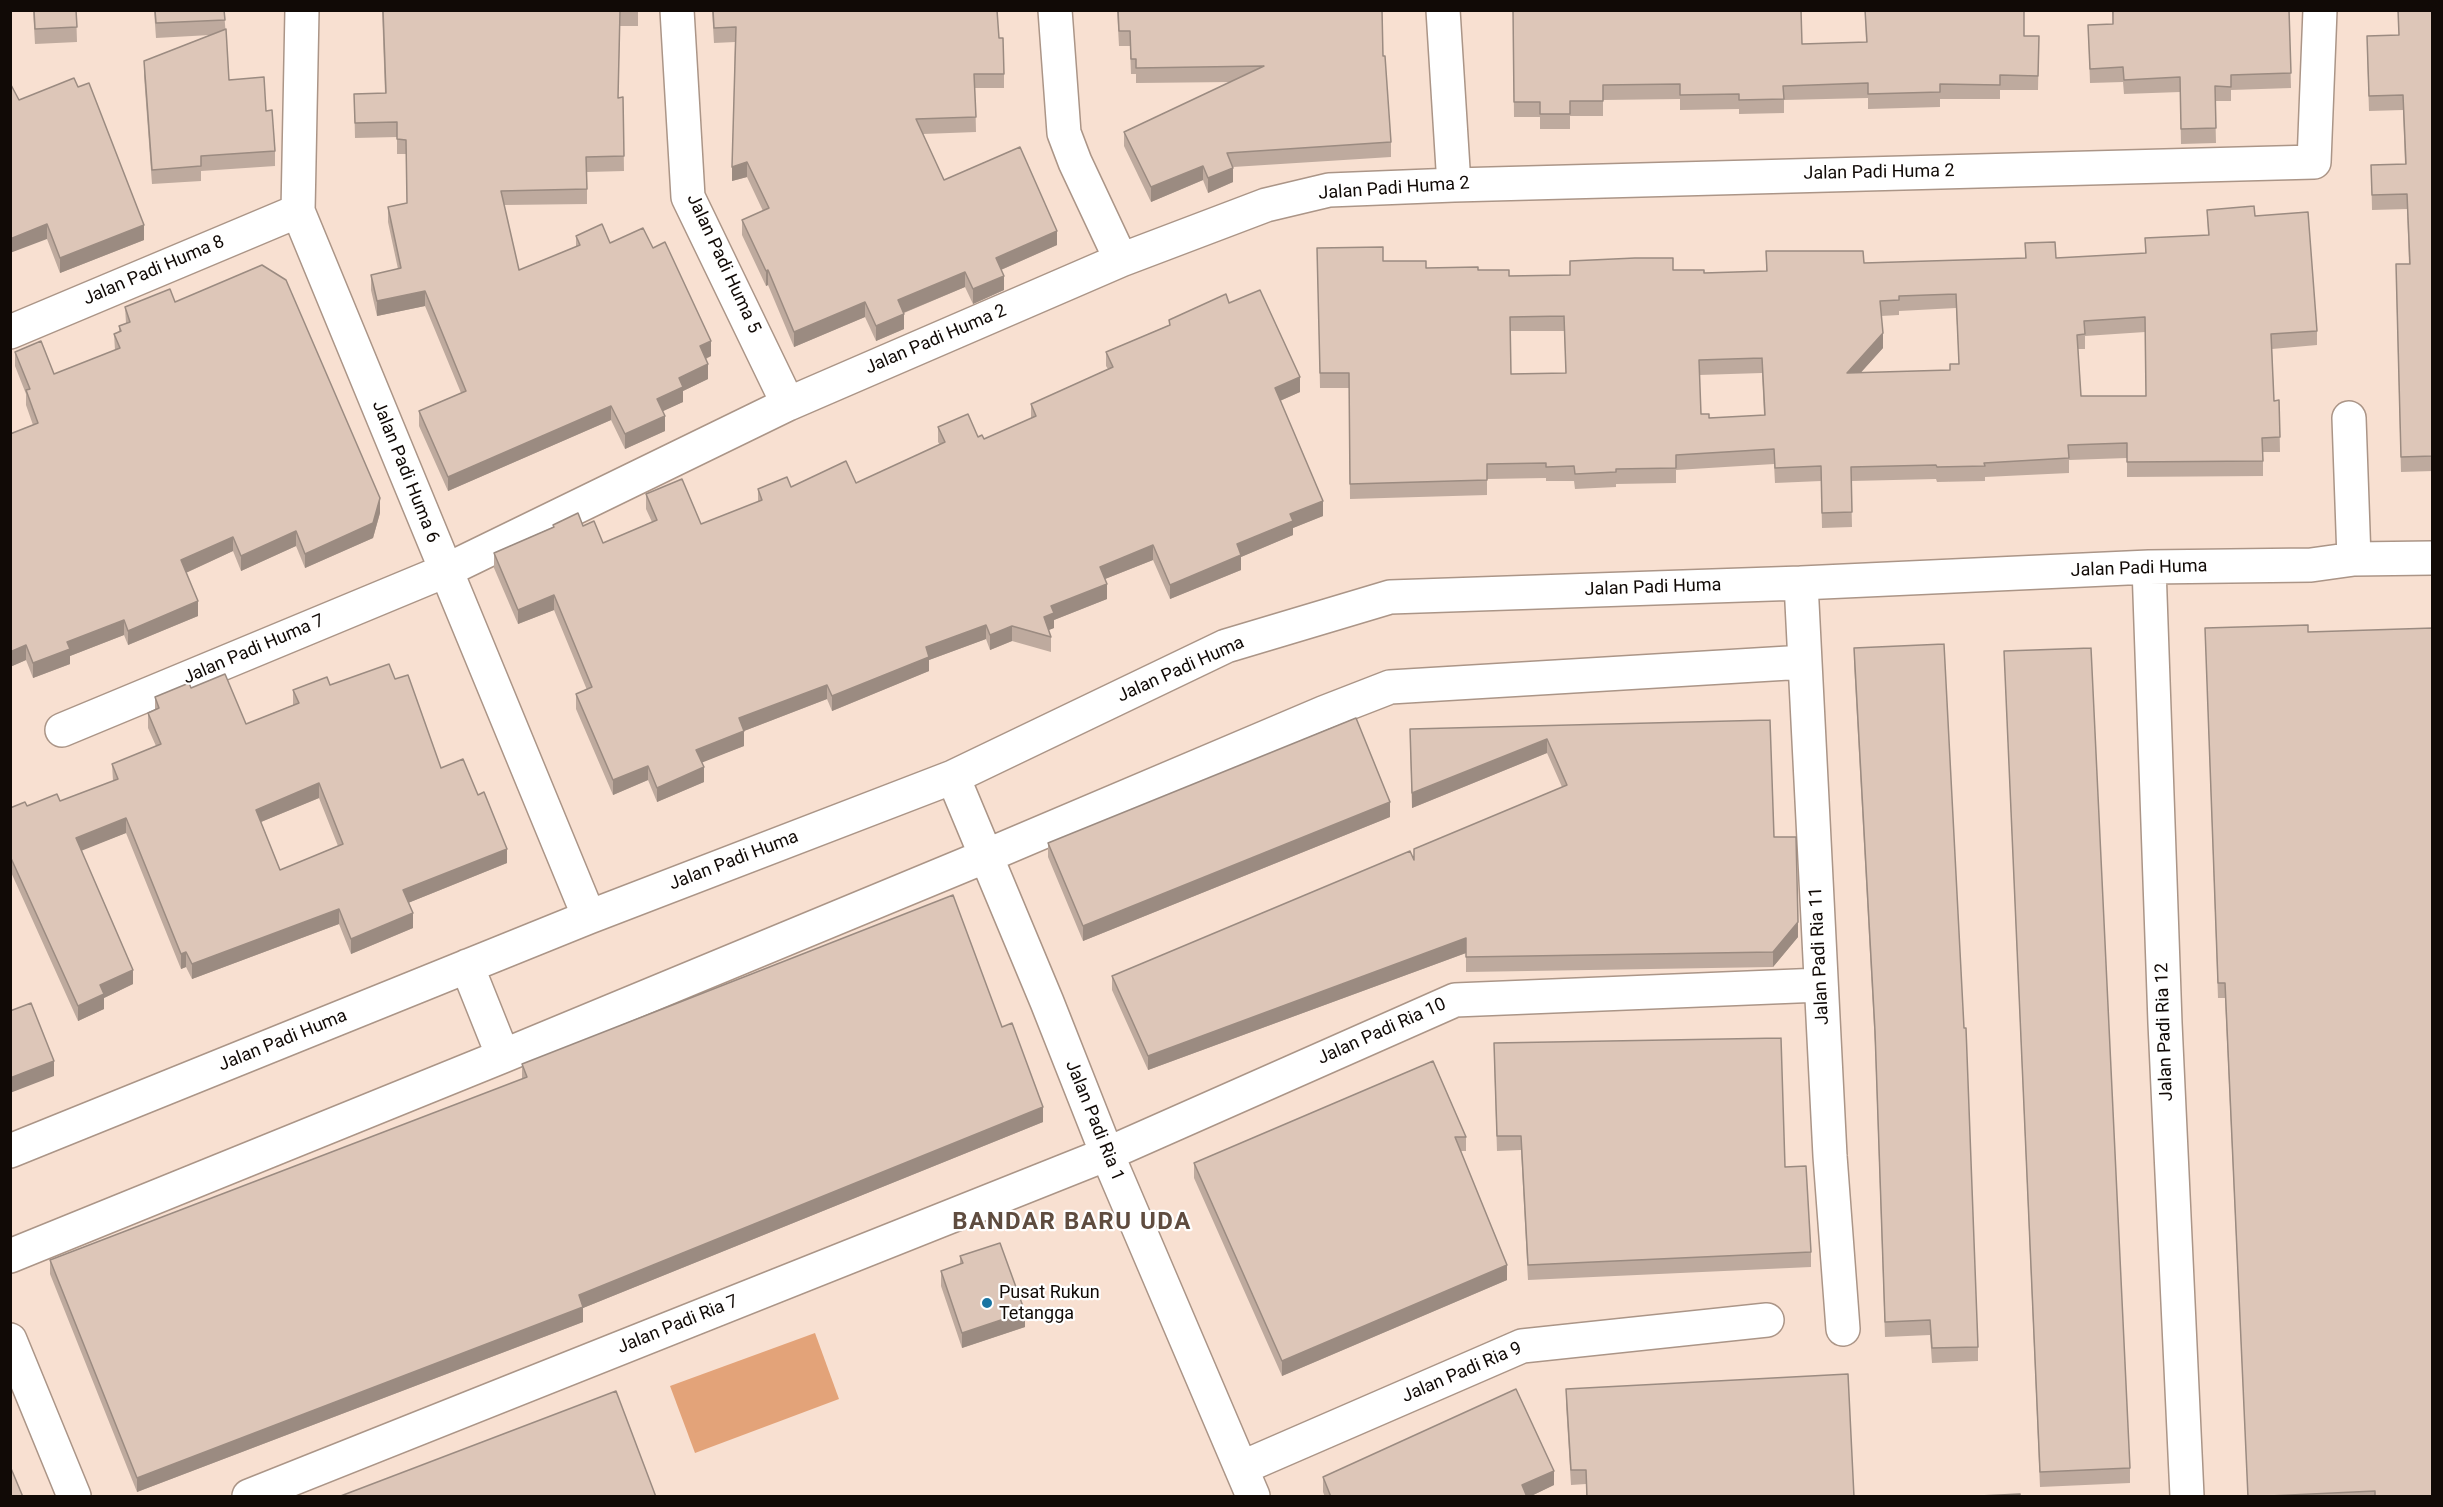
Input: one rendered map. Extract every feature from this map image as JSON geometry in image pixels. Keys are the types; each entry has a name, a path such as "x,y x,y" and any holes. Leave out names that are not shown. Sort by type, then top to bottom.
{"street":[{"name":"Jalan Padi Huma 6","path":"302,10 298,211 589,917"},
{"name":"Jalan Padi Huma 5","path":"677,10 688,197 788,404"},
{"path":"1055,10 1064,133 1075,162 1121,260"},
{"path":"1443,10 1454,185"},
{"name":"Jalan Padi Huma 2","path":"445,570 788,404 1121,260 1266,205 1329,190 2314,162 2320,10"},
{"name":"Jalan Padi Huma 8","path":"10,332 298,211"},
{"path":"2349,418 2354,559"},
{"name":"Jalan Padi Huma","path":"10,1152 589,917 953,777 1226,646 1389,597 1801,583 2149,567 2311,564 2354,559 2433,558"},
{"name":"Jalan Padi Ria 12","path":"2149,567 2165,1034 2187,1497"},
{"name":"Jalan Padi Huma 7","path":"62,730 445,570"},
{"name":"Jalan Padi Ria 11","path":"1801,583 1830,1155 1843,1329"},
{"path":"10,1256 502,1056 1389,687 1805,662"},
{"name":"Jalan Padi Ria 1","path":"953,777 1107,1154 1247,1482"},
{"path":"467,966 502,1056"},
{"name":"Jalan Padi Ria 10","path":"1107,1154 1455,1000 1821,985"},
{"name":"Jalan Padi Ria 7","path":"249,1497 1107,1154"},
{"name":"Jalan Padi Ria 9","path":"1247,1482 1522,1346 1767,1320"},
{"path":"10,1340 75,1497"}],"shaded area":[{"path":"815,1333 839,1399 695,1453 670,1386"}],"building":[{"path":"34,10 76,10 77,27 35,29"},
{"path":"155,10 224,10 225,20 156,23"},
{"path":"383,10 638,10 620,11 618,98 623,97 624,156 586,157 587,189 501,191 519,270 580,245 576,236 602,224 610,243 643,228 653,248 665,242 711,341 700,346 708,364 679,378 683,387 657,399 665,416 625,434 611,406 448,477 419,411 466,391 425,291 377,301 371,275 401,268 388,207 407,203 406,140 397,139 397,122 355,123 354,94 386,93"},
{"path":"713,10 997,10 999,38 1003,38 1004,74 974,74 976,117 916,119 944,180 1020,147 1057,231 996,258 1004,276 973,289 965,272 898,300 904,314 876,326 865,302 794,332 768,270 766,271 742,220 769,208 747,162 732,167 736,27 714,28"},
{"path":"1118,10 1382,10 1383,56 1385,56 1391,142 1227,153 1233,168 1208,178 1203,166 1151,187 1124,132 1264,66 1136,68 1136,59 1131,59 1130,31 1119,31"},
{"path":"1513,10 1801,10 1802,44 1867,42 1865,10 2024,10 2024,36 2039,36 2038,76 2000,75 2000,85 1940,84 1940,92 1868,94 1868,83 1783,86 1784,99 1739,100 1739,94 1680,95 1680,84 1603,85 1603,101 1570,101 1570,114 1540,114 1540,102 1514,102"},
{"path":"2113,10 2289,10 2291,73 2231,75 2231,87 2215,86 2216,128 2181,129 2180,77 2124,80 2123,67 2090,69 2088,25 2113,24"},
{"path":"2398,10 2433,10 2433,456 2401,457 2396,264 2410,264 2407,194 2372,195 2371,165 2406,164 2403,95 2369,96 2367,36 2399,35"},
{"path":"226,29 229,80 264,77 266,111 272,110 275,151 201,156 201,166 152,170 144,61"},
{"path":"74,78 78,87 89,83 144,225 60,258 47,224 10,239 10,83 19,100"},
{"path":"2254,206 2255,216 2308,212 2317,331 2271,334 2274,401 2279,400 2280,437 2262,438 2263,461 2127,462 2127,443 2068,445 2069,458 1984,463 1985,466 1851,467 1852,512 1822,513 1821,466 1775,468 1774,449 1676,455 1676,468 1616,469 1616,472 1575,474 1574,466 1546,467 1546,463 1487,464 1487,480 1350,484 1349,373 1320,373 1317,248 1383,247 1383,261 1426,261 1426,268 1478,267 1478,270 1509,270 1509,276 1570,275 1570,261 1635,258 1673,258 1673,270 1704,270 1704,273 1767,271 1766,251 1863,251 1864,263 2026,258 2025,243 2055,242 2056,258 2146,253 2145,238 2209,235 2207,210","holes":["1956,294 1959,364 1950,364 1950,370 1847,373 1883,333 1880,301 1899,300 1899,296","1564,316 1566,373 1511,374 1510,317","2145,317 2146,396 2081,396 2077,335 2085,334 2084,321","1762,358 1765,415 1709,418 1709,414 1701,414 1699,360"]},
{"path":"262,265 286,280 380,498 373,523 305,554 296,531 241,556 233,537 181,560 198,601 128,631 124,620 67,642 70,649 33,663 26,645 10,652 10,434 38,423 26,390 30,389 15,352 41,341 54,374 120,348 114,334 121,331 119,326 130,322 125,307 170,289 175,302"},
{"path":"1260,290 1300,377 1275,388 1323,501 1290,514 1293,521 1237,544 1241,555 1170,585 1153,545 1100,567 1107,584 1051,606 1054,613 1044,617 1051,637 1012,626 990,635 986,625 926,647 929,657 832,696 827,685 739,718 744,731 696,750 704,767 657,788 648,766 613,780 576,694 592,687 554,595 518,610 494,553 554,527 553,525 578,513 583,526 594,521 603,543 657,520 646,494 682,479 701,524 762,500 758,489 787,477 791,487 846,461 856,483 945,442 938,427 968,414 978,437 982,435 984,439 1036,416 1031,404 1113,367 1106,352 1170,325 1169,320 1226,294 1229,303"},
{"path":"2308,625 2308,632 2433,628 2433,1497 2375,1497 2375,1491 2248,1497 2225,983 2218,983 2205,628"},
{"path":"1944,644 1964,1028 1966,1028 1978,1347 1932,1348 1930,1320 1885,1322 1875,1031 1854,648"},
{"path":"2091,648 2130,1468 2040,1472 2004,651"},
{"path":"389,664 395,679 408,675 441,768 463,759 478,795 484,792 507,849 403,890 413,913 351,939 339,909 192,964 186,952 181,954 126,818 76,838 133,970 100,985 104,994 78,1006 10,856 10,808 25,802 27,806 57,794 60,801 118,779 112,764 161,744 148,713 159,708 155,697 189,683 191,688 225,674 246,724 299,703 293,690 327,677 330,685","holes":["319,783 343,844 280,870 256,810"]},
{"path":"1356,718 1390,802 1083,926 1048,843"},
{"path":"1770,720 1774,837 1796,837 1798,922 1773,952 1466,957 1466,938 1148,1056 1112,976 1410,851 1414,860 1414,849 1567,785 1547,739 1412,793 1410,729"},
{"path":"953,895 1002,1027 1012,1023 1043,1107 579,1295 583,1307 137,1478 50,1260 527,1077 522,1064"},
{"path":"31,1003 54,1061 10,1078 10,1011"},
{"path":"1781,1038 1785,1167 1806,1166 1811,1252 1528,1265 1521,1136 1497,1136 1494,1043"},
{"path":"1433,1061 1466,1137 1455,1137 1507,1265 1282,1361 1194,1163"},
{"name":"Pusat Rukun Tetangga","path":"1000,1243 1025,1312 962,1333 941,1271 963,1263 960,1256"},
{"path":"1848,1374 1854,1497 1587,1497 1586,1470 1571,1470 1566,1389"},
{"path":"1516,1389 1554,1471 1522,1485 1527,1497 1331,1497 1323,1477"},
{"path":"616,1391 656,1497 338,1497"},
{"path":"10,1466 23,1497 10,1497"},
{"path":"2020,1494 2020,1497 1959,1497"}],"place":[{"name":"Pusat Rukun Tetangga","path":"987,1303"}],"district":[{"name":"BANDAR BARU UDA","path":"1072,1223"}]}
